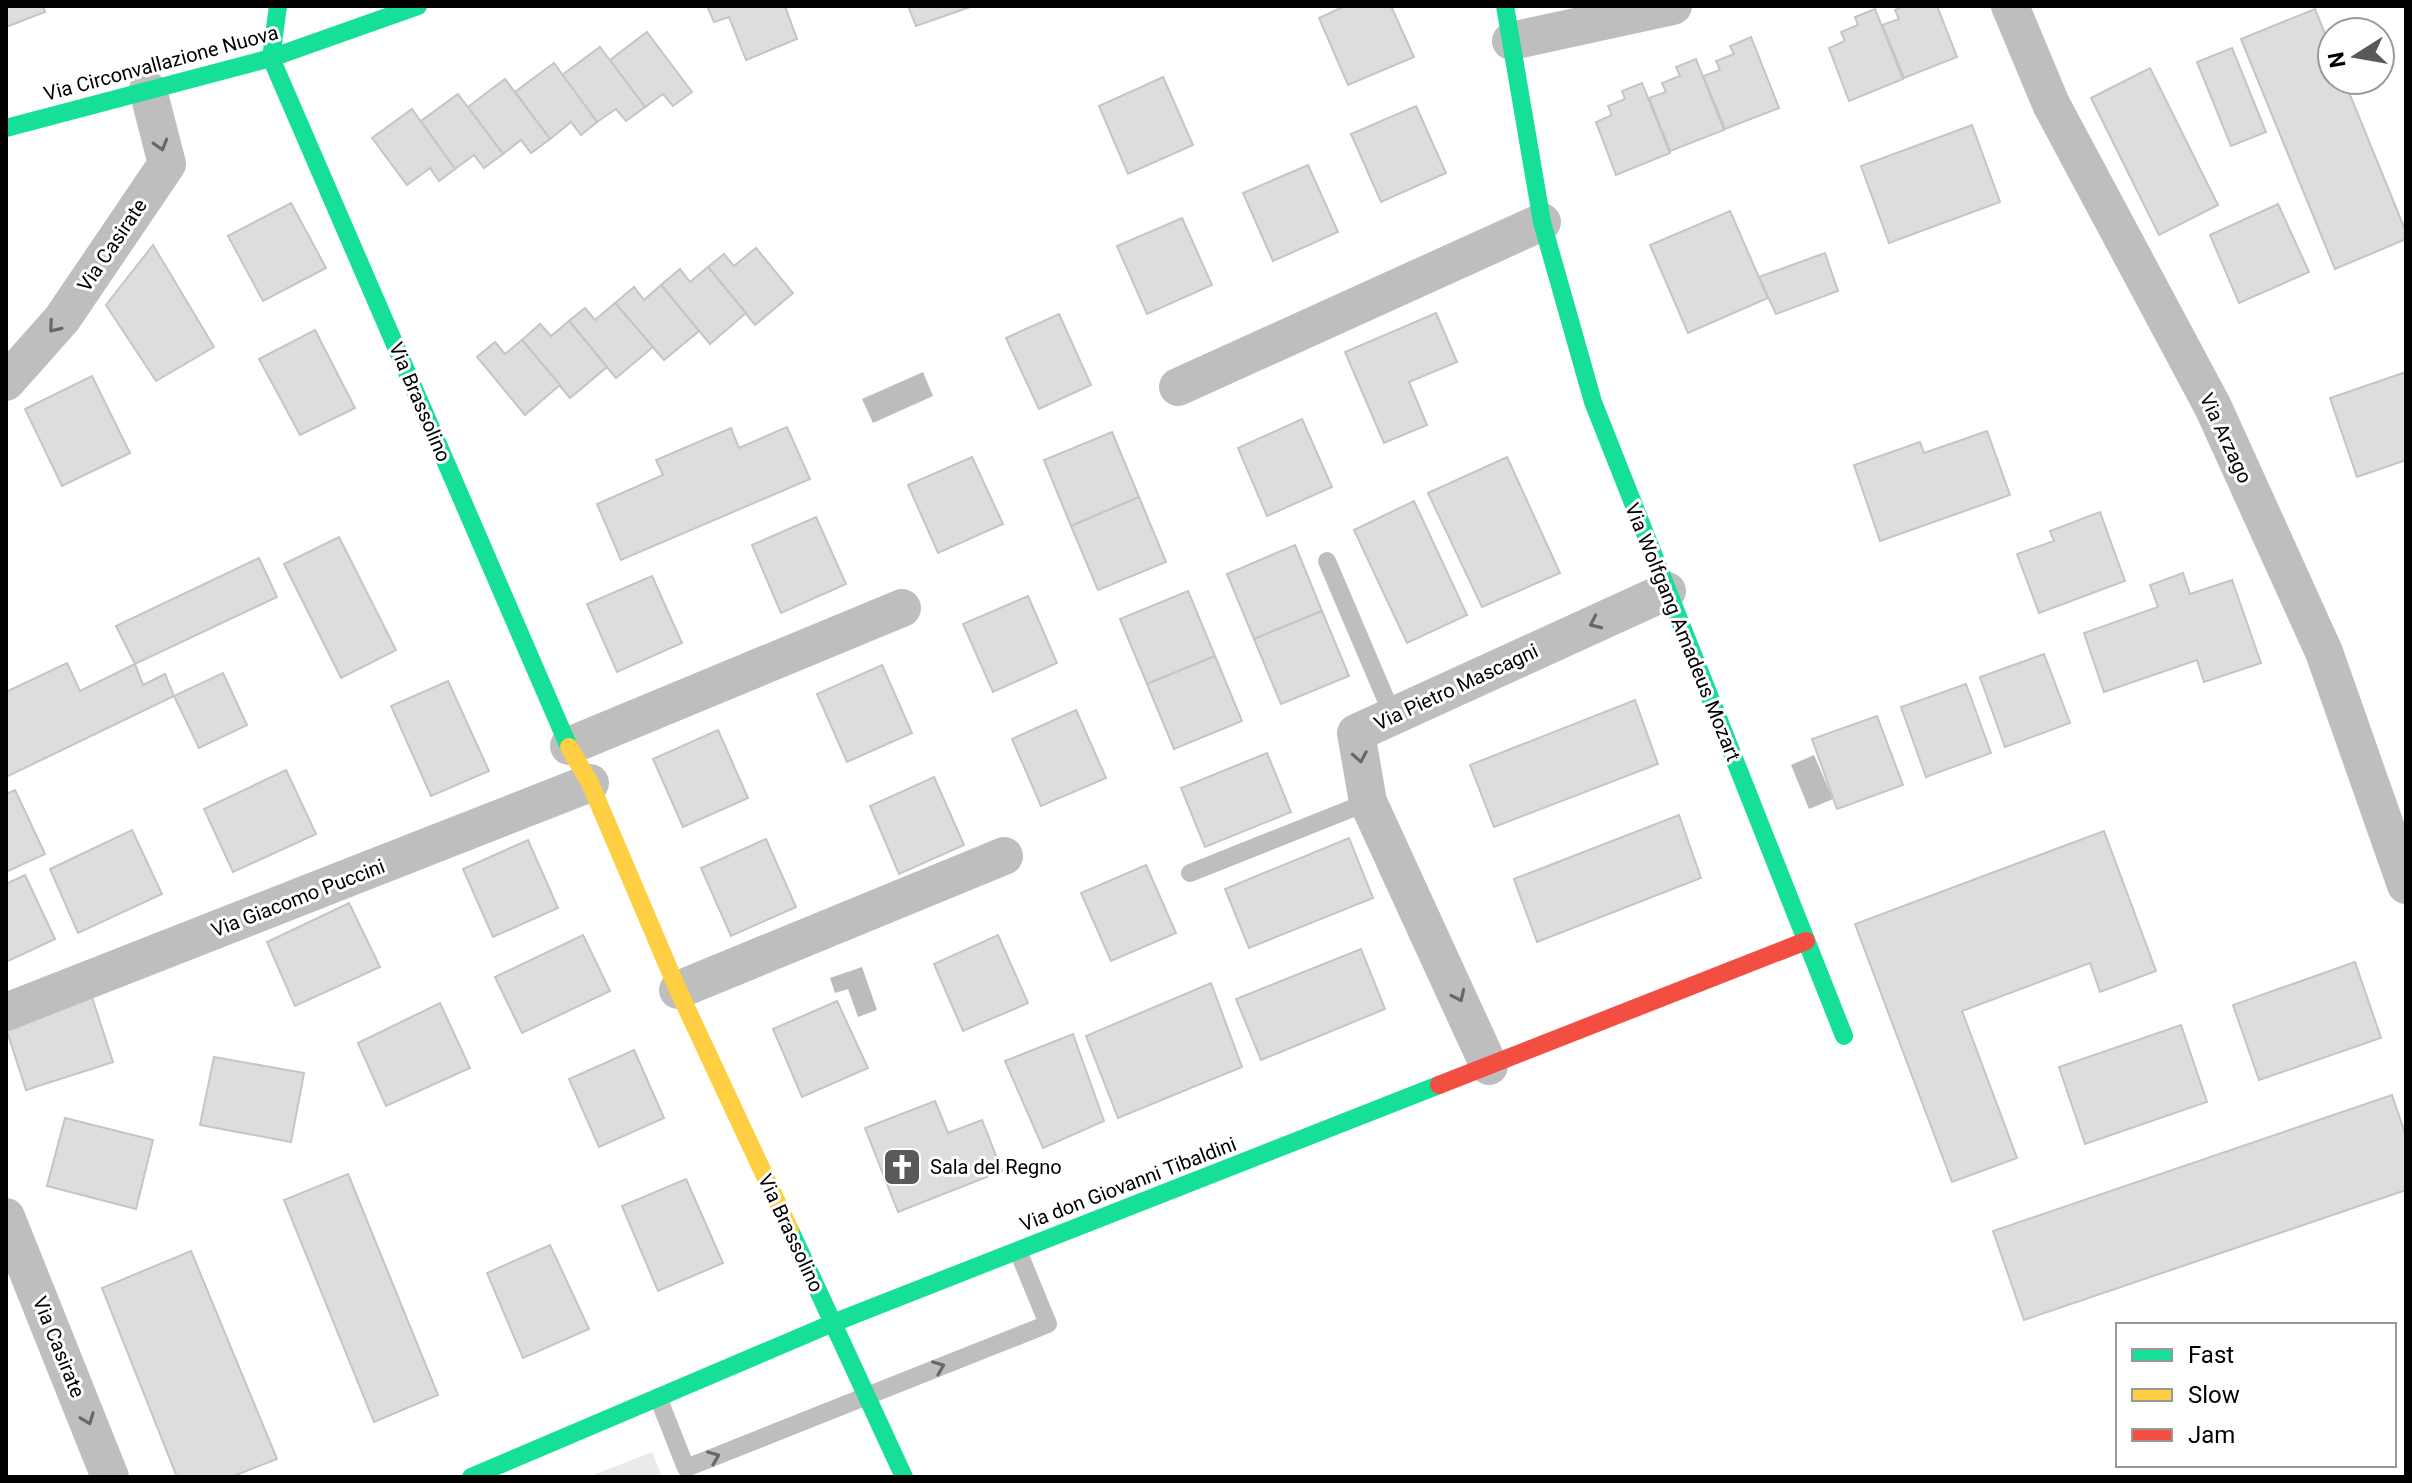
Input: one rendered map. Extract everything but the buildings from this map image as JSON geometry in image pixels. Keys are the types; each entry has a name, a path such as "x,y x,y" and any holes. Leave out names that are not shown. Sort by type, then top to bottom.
{"street":[{"path":"271,58 278,6"},
{"name":"Via Circonvallazione Nuova","path":"6,128 271,58 418,6"},
{"name":"Via Wolfgang Amadeus Mozart","path":"1673,6 1508,23 1542,222 1593,402 1844,1036"},
{"name":"Via Arzago","path":"2010,6 2051,104 2220,421 2324,652 2406,885"},
{"name":"Via Brassolino","path":"271,58 569,746 590,783 678,990 904,1477"},
{"name":"Via Casirate","path":"6,382 62,319 167,164 148,90"},
{"path":"1178,387 1542,222"},
{"name":"Via Pietro Mascagni","path":"1489,1066 1368,802 1356,733 1667,591"},
{"path":"569,746 902,608"},
{"name":"Via Giacomo Puccini","path":"6,1012 590,783"},
{"path":"678,990 1004,856"},
{"name":"Via don Giovanni Tibaldini","path":"471,1477 833,1323 1806,941"},
{"name":"Via Casirate","path":"6,1217 110,1477"}],"lane":[{"path":"1327,561 1393,716"},
{"path":"1190,873 1368,802"},
{"path":"658,1397 686,1468 1048,1324 1018,1251"}],"shaded area":[{"path":"923,372 933,396 873,423 862,399"},
{"path":"1814,755 1833,799 1809,809 1791,765"},
{"path":"862,967 877,1010 858,1017 848,989 835,993 830,978"},
{"path":"652,1452 662,1477 588,1477 593,1475"}],"traffic: fast":[{"path":"278,6 271,58 569,747"},
{"path":"6,128 271,58 418,6"},
{"path":"1505,6 1542,222 1593,402 1844,1036"},
{"path":"471,1477 833,1323 1439,1085"},
{"path":"790,1230 904,1477"}],"traffic: slow":[{"path":"569,747 590,783 678,990 790,1230"}],"traffic: jam":[{"path":"1439,1085 1806,941"}],"place":[{"name":"Sala del Regno","path":"902,1167"}]}
